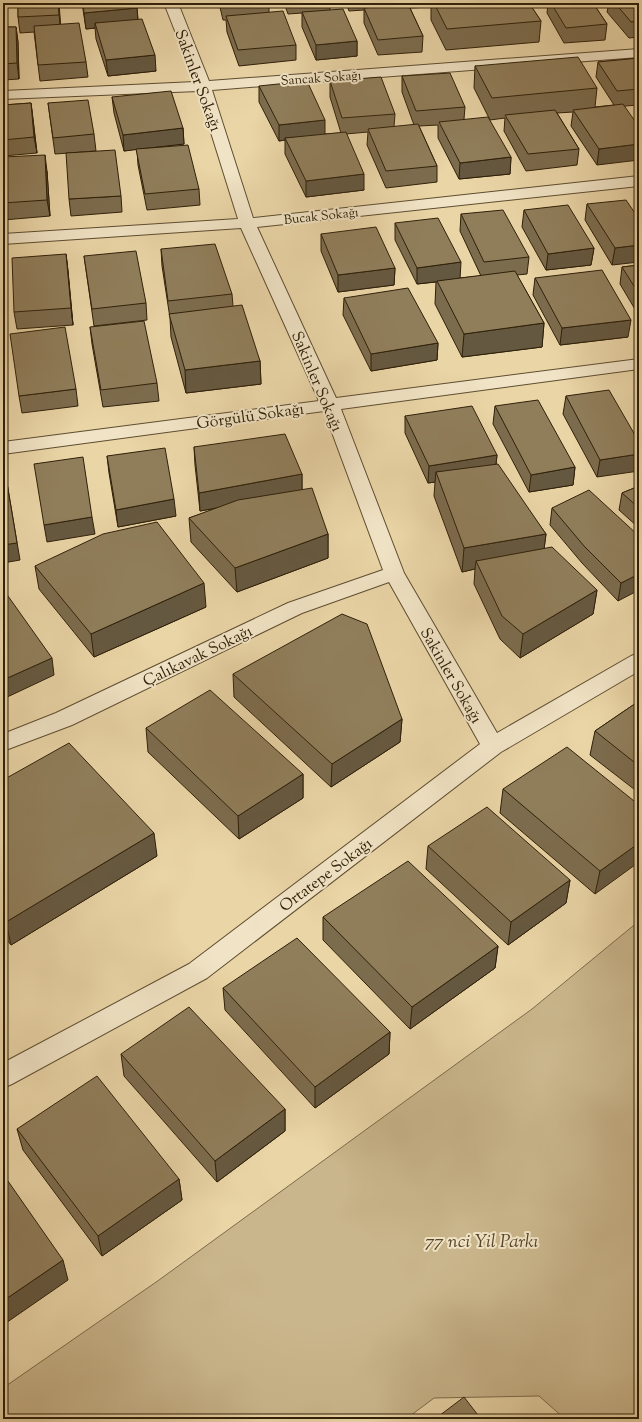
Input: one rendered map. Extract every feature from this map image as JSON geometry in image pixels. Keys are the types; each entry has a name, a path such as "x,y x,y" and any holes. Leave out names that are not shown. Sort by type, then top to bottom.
{"street":[{"name":"Sakinler Sokağı","path":"171,3 204,86 247,223 330,404 394,573 493,746"},
{"name":"Sancak Sokağı","path":"3,96 204,86 639,53"},
{"name":"Bucak Sokağı","path":"3,239 247,223 639,181"},
{"name":"Görgülü Sokağı","path":"3,448 639,364"},
{"name":"Çalıkavak Sokağı","path":"3,743 64,719 295,608 394,573"},
{"name":"Ortatepe Sokağı","path":"3,1076 198,971 493,746 639,661"}],"green space":[{"name":"77 nci Yil Parkı","path":"639,921 639,1419 565,1419 539,1396 434,1398 406,1419 3,1419 3,1388 159,1280 532,1009"}],"building":[{"path":"18,3 58,3 59,15 18,17"},
{"path":"83,3 136,3 137,8 84,13"},
{"path":"222,3 243,3 223,4"},
{"path":"434,3 529,3 541,21 447,29"},
{"path":"551,3 593,3 607,24 566,28"},
{"path":"615,3 639,3 639,21 631,22"},
{"path":"408,4 423,36 378,40 364,8"},
{"path":"343,9 357,41 316,45 302,12"},
{"path":"283,11 296,45 238,50 226,16"},
{"path":"142,19 155,55 106,60 95,23"},
{"path":"79,23 86,62 38,65 34,26"},
{"path":"3,27 16,27 17,63 3,64"},
{"path":"578,57 597,88 492,98 475,66"},
{"path":"639,58 639,89 617,91 598,62"},
{"path":"450,73 465,107 416,111 402,76"},
{"path":"381,77 395,114 342,118 330,81"},
{"path":"307,81 325,120 279,125 259,86"},
{"path":"171,91 183,128 123,135 112,97"},
{"path":"88,100 94,134 53,138 48,103"},
{"path":"31,103 34,137 3,140 3,105"},
{"path":"623,104 639,127 639,144 599,149 573,110"},
{"path":"555,110 579,149 528,154 505,115"},
{"path":"488,117 511,157 460,163 439,122"},
{"path":"418,124 437,166 386,171 368,129"},
{"path":"346,132 364,174 306,181 285,138"},
{"path":"188,145 199,189 145,194 136,149"},
{"path":"115,150 121,196 69,199 66,153"},
{"path":"45,155 47,200 3,203 3,157"},
{"path":"626,200 639,219 639,245 615,248 587,204"},
{"path":"568,205 594,248 548,254 524,210"},
{"path":"503,210 529,257 484,262 461,214"},
{"path":"438,218 461,262 417,268 395,223"},
{"path":"376,227 395,268 338,275 321,234"},
{"path":"215,244 232,294 168,301 161,249"},
{"path":"136,251 146,303 92,309 84,256"},
{"path":"66,254 71,308 14,312 12,258"},
{"path":"639,265 639,294 622,267"},
{"path":"602,270 631,320 562,328 535,278"},
{"path":"515,271 544,323 464,334 437,281"},
{"path":"408,288 438,343 371,354 344,298"},
{"path":"242,305 260,361 185,370 169,314"},
{"path":"144,321 157,383 101,390 90,327"},
{"path":"65,327 76,389 19,396 10,334"},
{"path":"609,390 639,442 639,454 600,460 566,396"},
{"path":"538,400 575,467 531,475 495,406"},
{"path":"472,406 497,455 429,466 405,416"},
{"path":"285,434 302,474 199,493 194,447"},
{"path":"165,448 174,499 116,510 107,456"},
{"path":"83,457 92,517 44,525 34,464"},
{"path":"498,464 546,534 464,548 436,472"},
{"path":"4,465 17,543 3,545 3,466"},
{"path":"639,486 639,508 622,493"},
{"path":"312,488 328,534 235,568 189,518 238,500"},
{"path":"589,490 639,536 639,574 621,583 584,546 552,508"},
{"path":"157,522 204,583 91,634 35,566 103,534"},
{"path":"552,547 597,590 523,634 502,616 476,561"},
{"path":"3,589 52,658 3,680"},
{"path":"342,614 367,624 402,719 332,764 233,674"},
{"path":"210,690 303,774 238,816 146,728"},
{"path":"639,701 639,766 595,731"},
{"path":"69,743 154,833 6,922 3,918 3,780"},
{"path":"567,747 639,805 639,843 600,871 503,789"},
{"path":"487,807 570,880 511,922 428,846"},
{"path":"408,861 498,946 412,1007 323,917"},
{"path":"297,938 390,1032 315,1087 223,988"},
{"path":"189,1007 285,1109 215,1161 121,1054"},
{"path":"97,1076 179,1179 98,1236 17,1129"},
{"path":"3,1174 63,1260 3,1301"},
{"path":"464,1397 481,1419 435,1419"}]}
